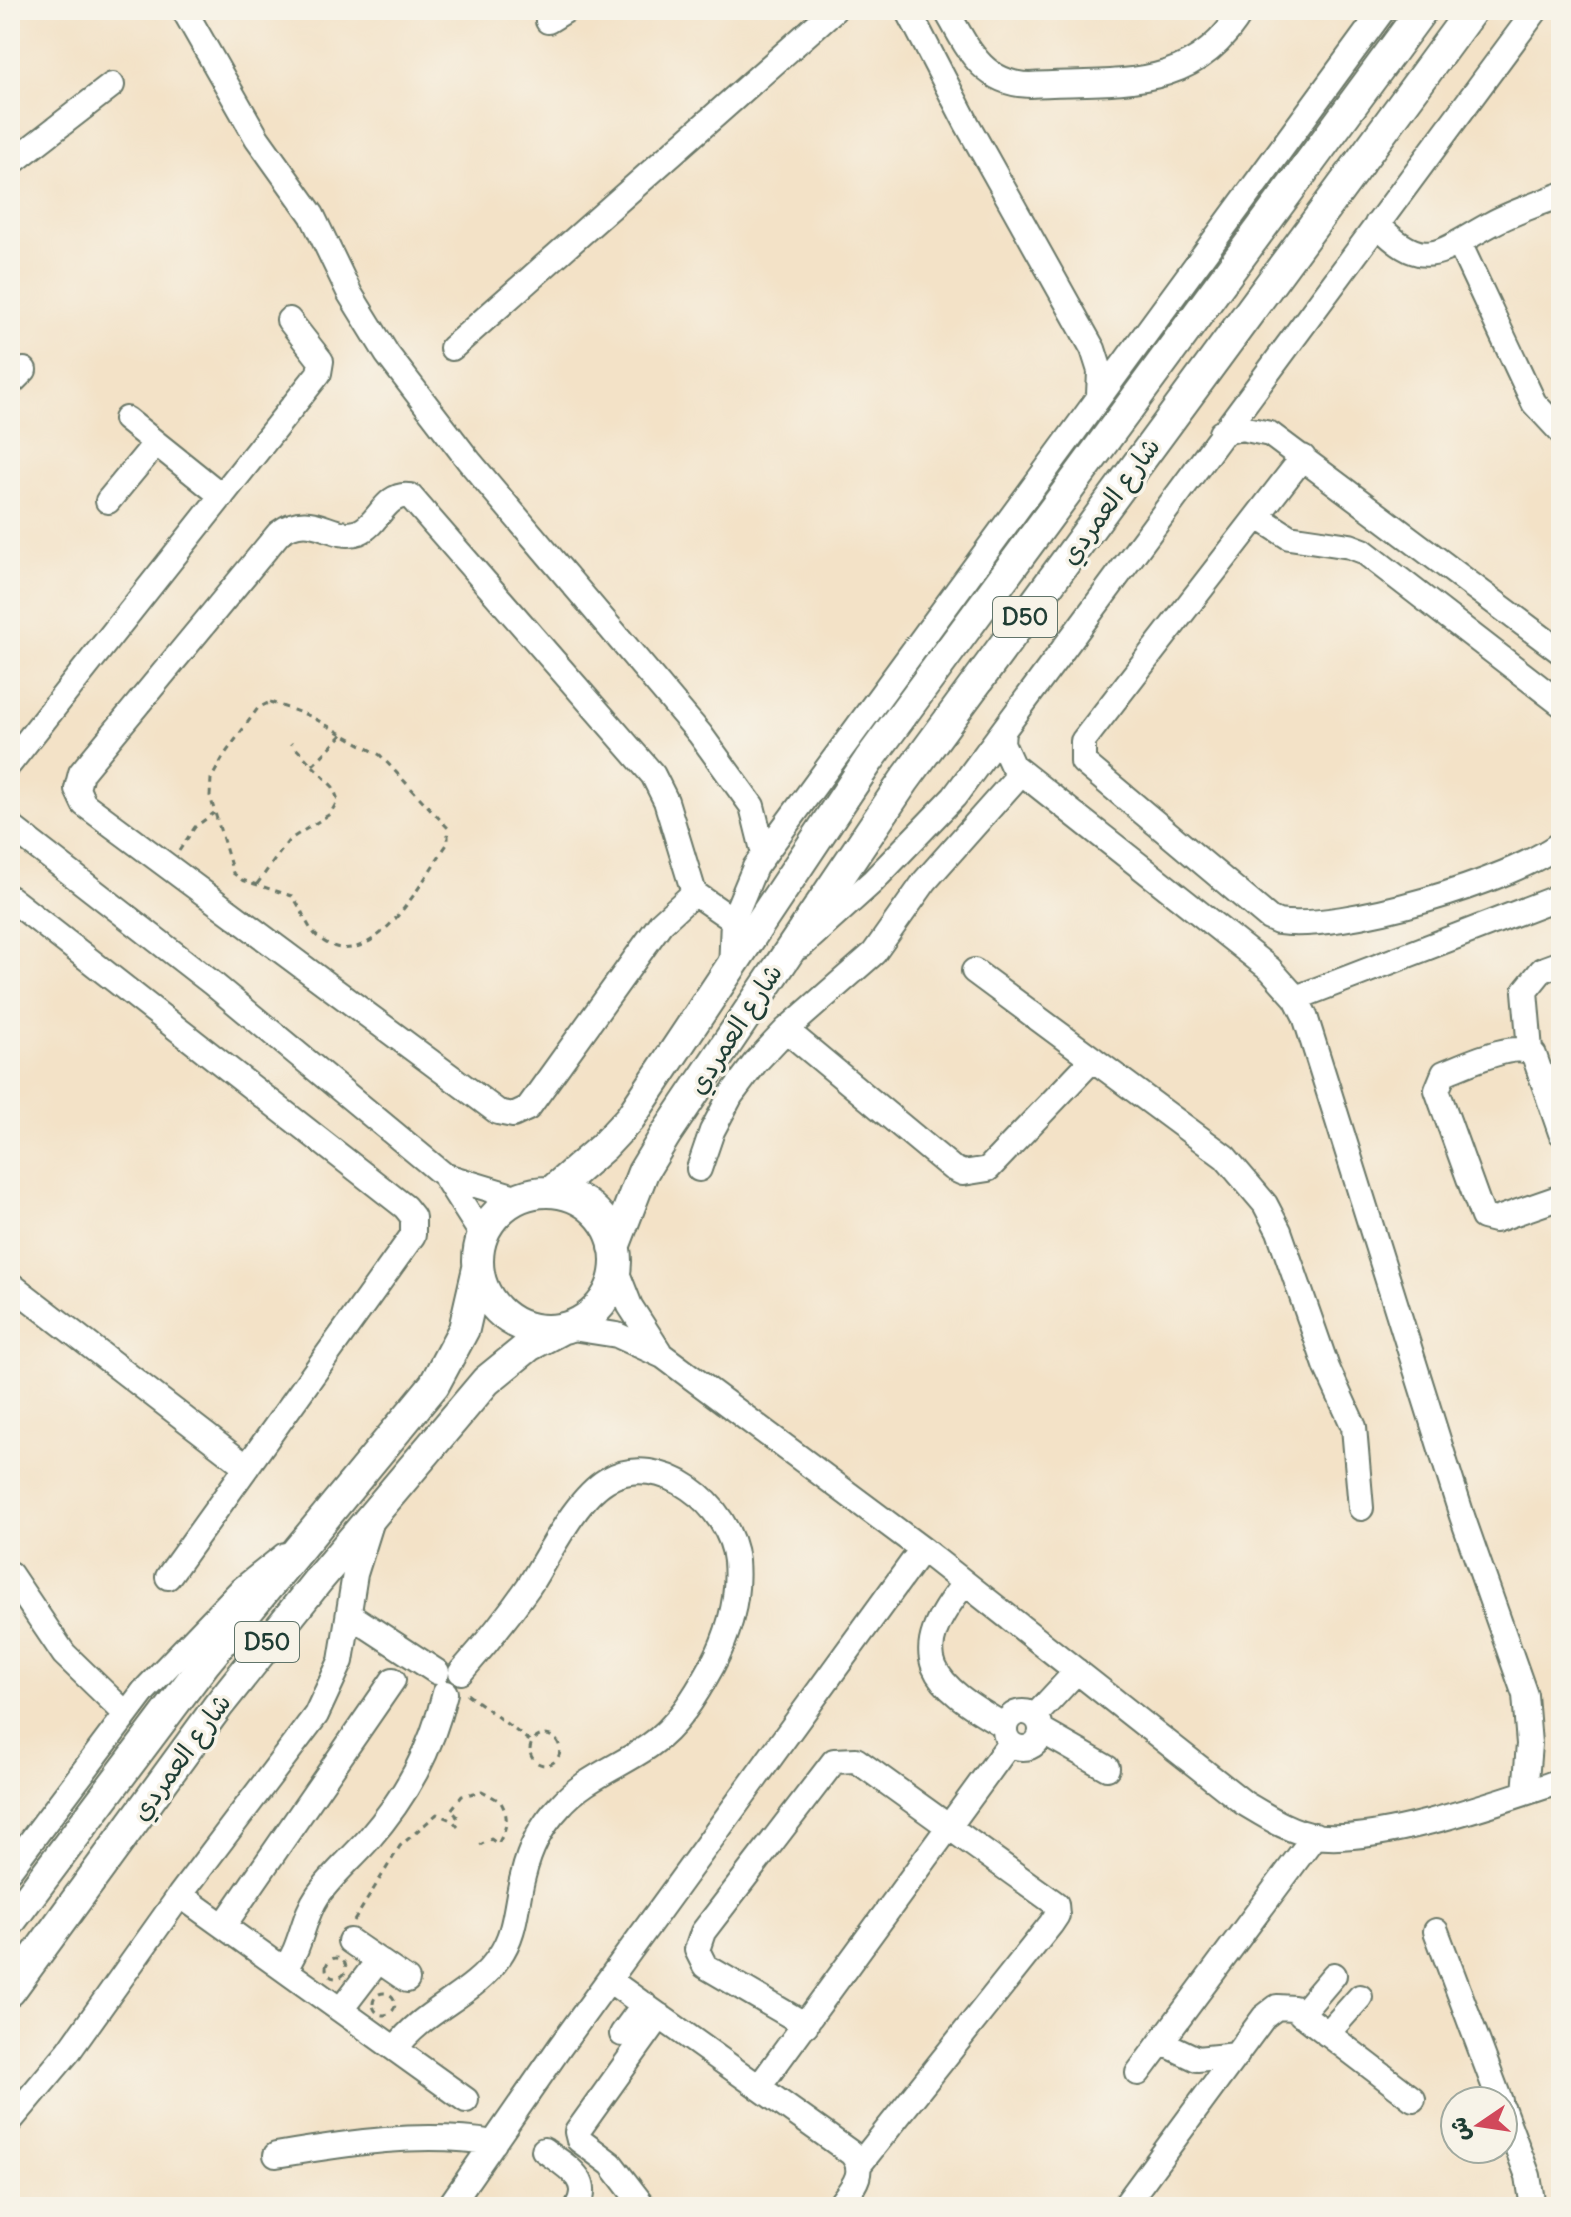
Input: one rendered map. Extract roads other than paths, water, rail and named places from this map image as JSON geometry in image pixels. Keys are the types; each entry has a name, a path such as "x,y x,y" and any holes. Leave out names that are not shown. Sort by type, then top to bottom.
{"main road":[{"name":"شارع العمردي","path":"551,1192 603,1147 630,1118 869,760 1422,10"},
{"name":"شارع العمردي","path":"615,1258 643,1172 778,965 904,781 1472,10"},
{"path":"551,1192 575,1198 596,1213 615,1258 600,1305 579,1322 564,1328 532,1329 506,1317 487,1295 478,1268 483,1236 497,1213 519,1198 551,1192"},
{"name":"شارع العمردي","path":"10,1922 142,1745 440,1376 464,1329 478,1268"},
{"name":"شارع العمردي","path":"10,1991 226,1695 486,1381 529,1346 564,1328"}],"street":[{"path":"184,10 257,138 312,215 350,294 387,354 469,461 691,722 752,806 764,854"},
{"path":"452,348 834,10"},
{"path":"908,10 981,150 1088,339 1100,371 1099,395"},
{"path":"946,10 971,54 987,72 1007,83 1030,85 1169,74 1209,53 1230,30 1242,10"},
{"path":"731,971 733,920 746,883 764,854 1383,10"},
{"path":"778,965 917,839 971,774 1536,10"},
{"path":"10,164 112,85"},
{"path":"1377,224 1398,246 1410,251 1442,252 1508,215 1561,195"},
{"path":"1459,243 1534,403 1561,432"},
{"path":"10,763 321,369 319,357 289,320"},
{"path":"1088,339 1102,346 1119,348 1142,338"},
{"path":"1251,392 1258,414 1270,434"},
{"path":"126,419 222,496"},
{"path":"1221,433 1241,428 1270,434 1561,652"},
{"path":"108,501 156,443"},
{"path":"1303,457 1083,741 1081,756 1089,770 1269,918 1288,923 1365,916 1408,906 1531,862 1561,843"},
{"path":"694,893 661,923 528,1108 508,1115 498,1112 84,804 77,789 81,773 279,533 293,525 309,523 355,533 366,527 393,498 404,495 415,499 653,775 666,801 694,893 733,920"},
{"path":"1258,517 1289,537 1363,551 1561,704"},
{"path":"1003,731 1006,754 1021,773 1270,969 1296,998 1305,1016 1467,1531 1525,1695 1529,1744 1525,1793"},
{"path":"971,774 996,769 1021,773"},
{"path":"699,1169 712,1131 731,1095 786,1030 874,953 925,881 1021,773"},
{"path":"752,806 772,816 793,814"},
{"path":"10,826 212,983 444,1175 483,1236"},
{"path":"1296,998 1561,896"},
{"path":"14,909 405,1207 413,1217 413,1235 168,1577"},
{"path":"1561,963 1542,970 1525,991 1530,1050 1561,1133"},
{"path":"974,971 1225,1157 1265,1204 1279,1231 1327,1368 1354,1427 1361,1508"},
{"path":"786,1030 952,1168 963,1173 988,1169 1093,1059"},
{"path":"1530,1050 1516,1048 1444,1073 1437,1090 1483,1217 1495,1220 1561,1197"},
{"path":"444,1175 519,1198"},
{"path":"615,1258 630,1306 663,1356"},
{"path":"10,1284 247,1467"},
{"path":"564,1328 617,1335 663,1356 922,1549 1244,1803 1286,1826 1315,1835 1366,1834 1561,1781"},
{"path":"285,1968 296,1951 309,1910 320,1891 384,1821 410,1786 430,1747 451,1682 513,1608 584,1503 606,1480 638,1470 676,1479 707,1504 731,1539 736,1559 732,1616 711,1668 682,1713 648,1747 580,1787 560,1805 531,1851 512,1932 498,1958 475,1985 423,2019 396,2048"},
{"path":"10,2121 69,2051 180,1895 316,1715 341,1661 355,1574 374,1516"},
{"path":"10,1869 125,1713 241,1590 301,1545"},
{"path":"449,2207 609,1980 922,1549"},
{"path":"10,1574 64,1654 125,1713"},
{"path":"965,1583 940,1614 934,1630 933,1663 951,1692 1007,1735"},
{"path":"350,1615 451,1682"},
{"path":"1038,1723 1077,1671"},
{"path":"224,1925 393,1680"},
{"path":"759,2087 951,1826 1007,1735 1017,1712 1107,1768"},
{"path":"806,2025 705,1966 697,1950 703,1932 834,1761 856,1760 1052,1899 1057,1915 859,2165 857,2180 838,2207"},
{"path":"1138,2073 1315,1835"},
{"path":"180,1895 342,2008 466,2100"},
{"path":"1436,1931 1494,2085"},
{"path":"350,1941 407,1980"},
{"path":"342,2008 378,1961"},
{"path":"1301,2014 1334,1975"},
{"path":"609,1980 851,2153 859,2165"},
{"path":"1327,2034 1360,1997"},
{"path":"1124,2207 1269,2011 1286,2006 1301,2014 1413,2099"},
{"path":"622,2034 652,2010"},
{"path":"644,2207 611,2164 579,2140 577,2132 652,2010"},
{"path":"1161,2042 1197,2059 1237,2055"},
{"path":"276,2155 413,2139 459,2137 494,2143"},
{"path":"544,2150 580,2180 583,2193 577,2207"},
{"path":"1519,2152 1528,2176 1533,2207"}]}
